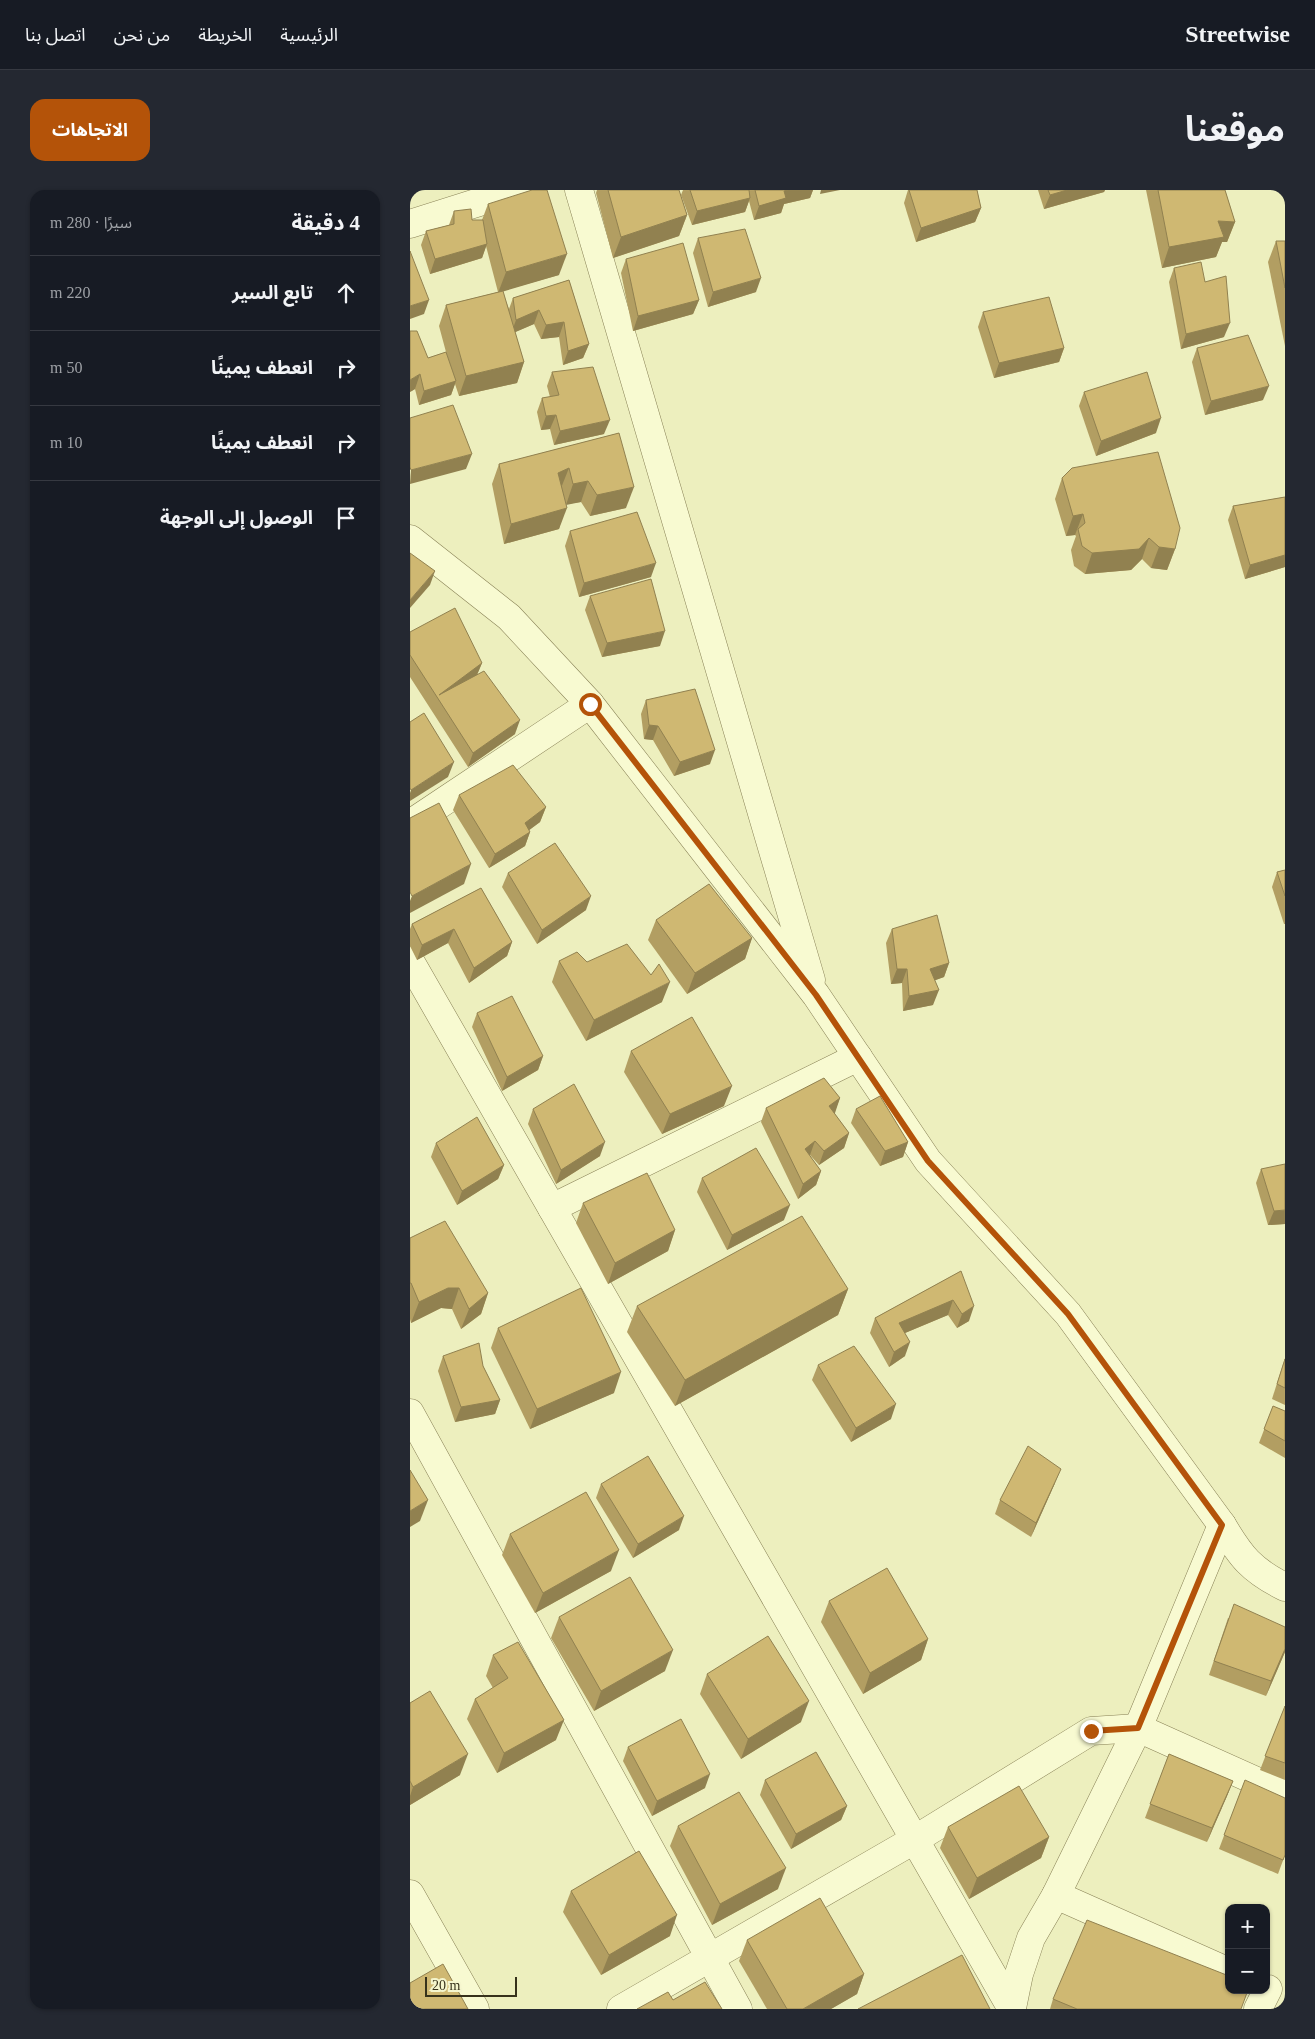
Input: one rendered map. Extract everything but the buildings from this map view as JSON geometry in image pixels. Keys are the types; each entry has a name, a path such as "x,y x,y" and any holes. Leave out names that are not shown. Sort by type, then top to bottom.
{"street":[{"path":"410,224 517,190"},
{"path":"579,190 816,995"},
{"path":"410,539 509,618 590,704 816,995 928,1161 1068,1314 1222,1525 1242,1557 1265,1577 1285,1587"},
{"path":"410,824 590,704"},
{"path":"410,961 1012,2009"},
{"path":"552,1208 858,1057"},
{"path":"410,1413 738,2009"},
{"path":"1012,2009 1019,1974 1031,1938 1056,1895 1138,1728 1222,1525"},
{"path":"621,2009 914,1840 1091,1731 1138,1728 1285,1794"},
{"path":"410,1894 475,2009"},
{"path":"1056,1895 1225,1970"}],"route":[{"path":"590,704 816,995 928,1161 1068,1314 1222,1525 1138,1728 1091,1731"}]}
